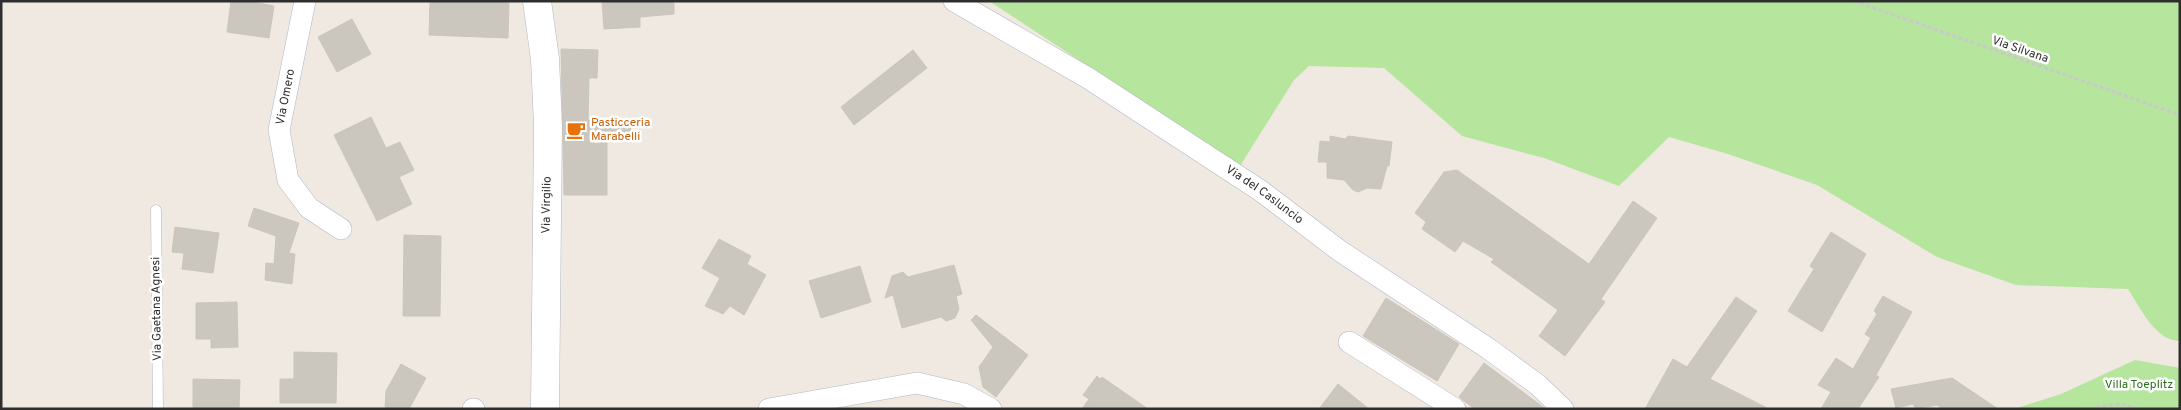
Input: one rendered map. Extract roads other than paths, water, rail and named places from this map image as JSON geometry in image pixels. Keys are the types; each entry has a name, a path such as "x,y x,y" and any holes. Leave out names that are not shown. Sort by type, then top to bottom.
{"main road":[{"name":"Via Virgilio","path":"537,1 545,59 548,125 545,409"}],"street":[{"name":"Via Omero","path":"305,1 279,130 288,180 309,208 342,229"},
{"name":"Via del Casluncio","path":"954,1 1088,78 1261,191 1340,251 1489,349 1538,385 1563,409"},
{"path":"1349,342 1455,409"},
{"path":"769,409 917,384 964,394 991,409"}],"lane":[{"name":"Via Gaetana Agnesi","path":"156,210 158,409"}],"place":[{"name":"Pasticceria Marabelli","path":"576,130"}],"park label":[{"name":"Villa Toeplitz","path":"2139,385"}]}
